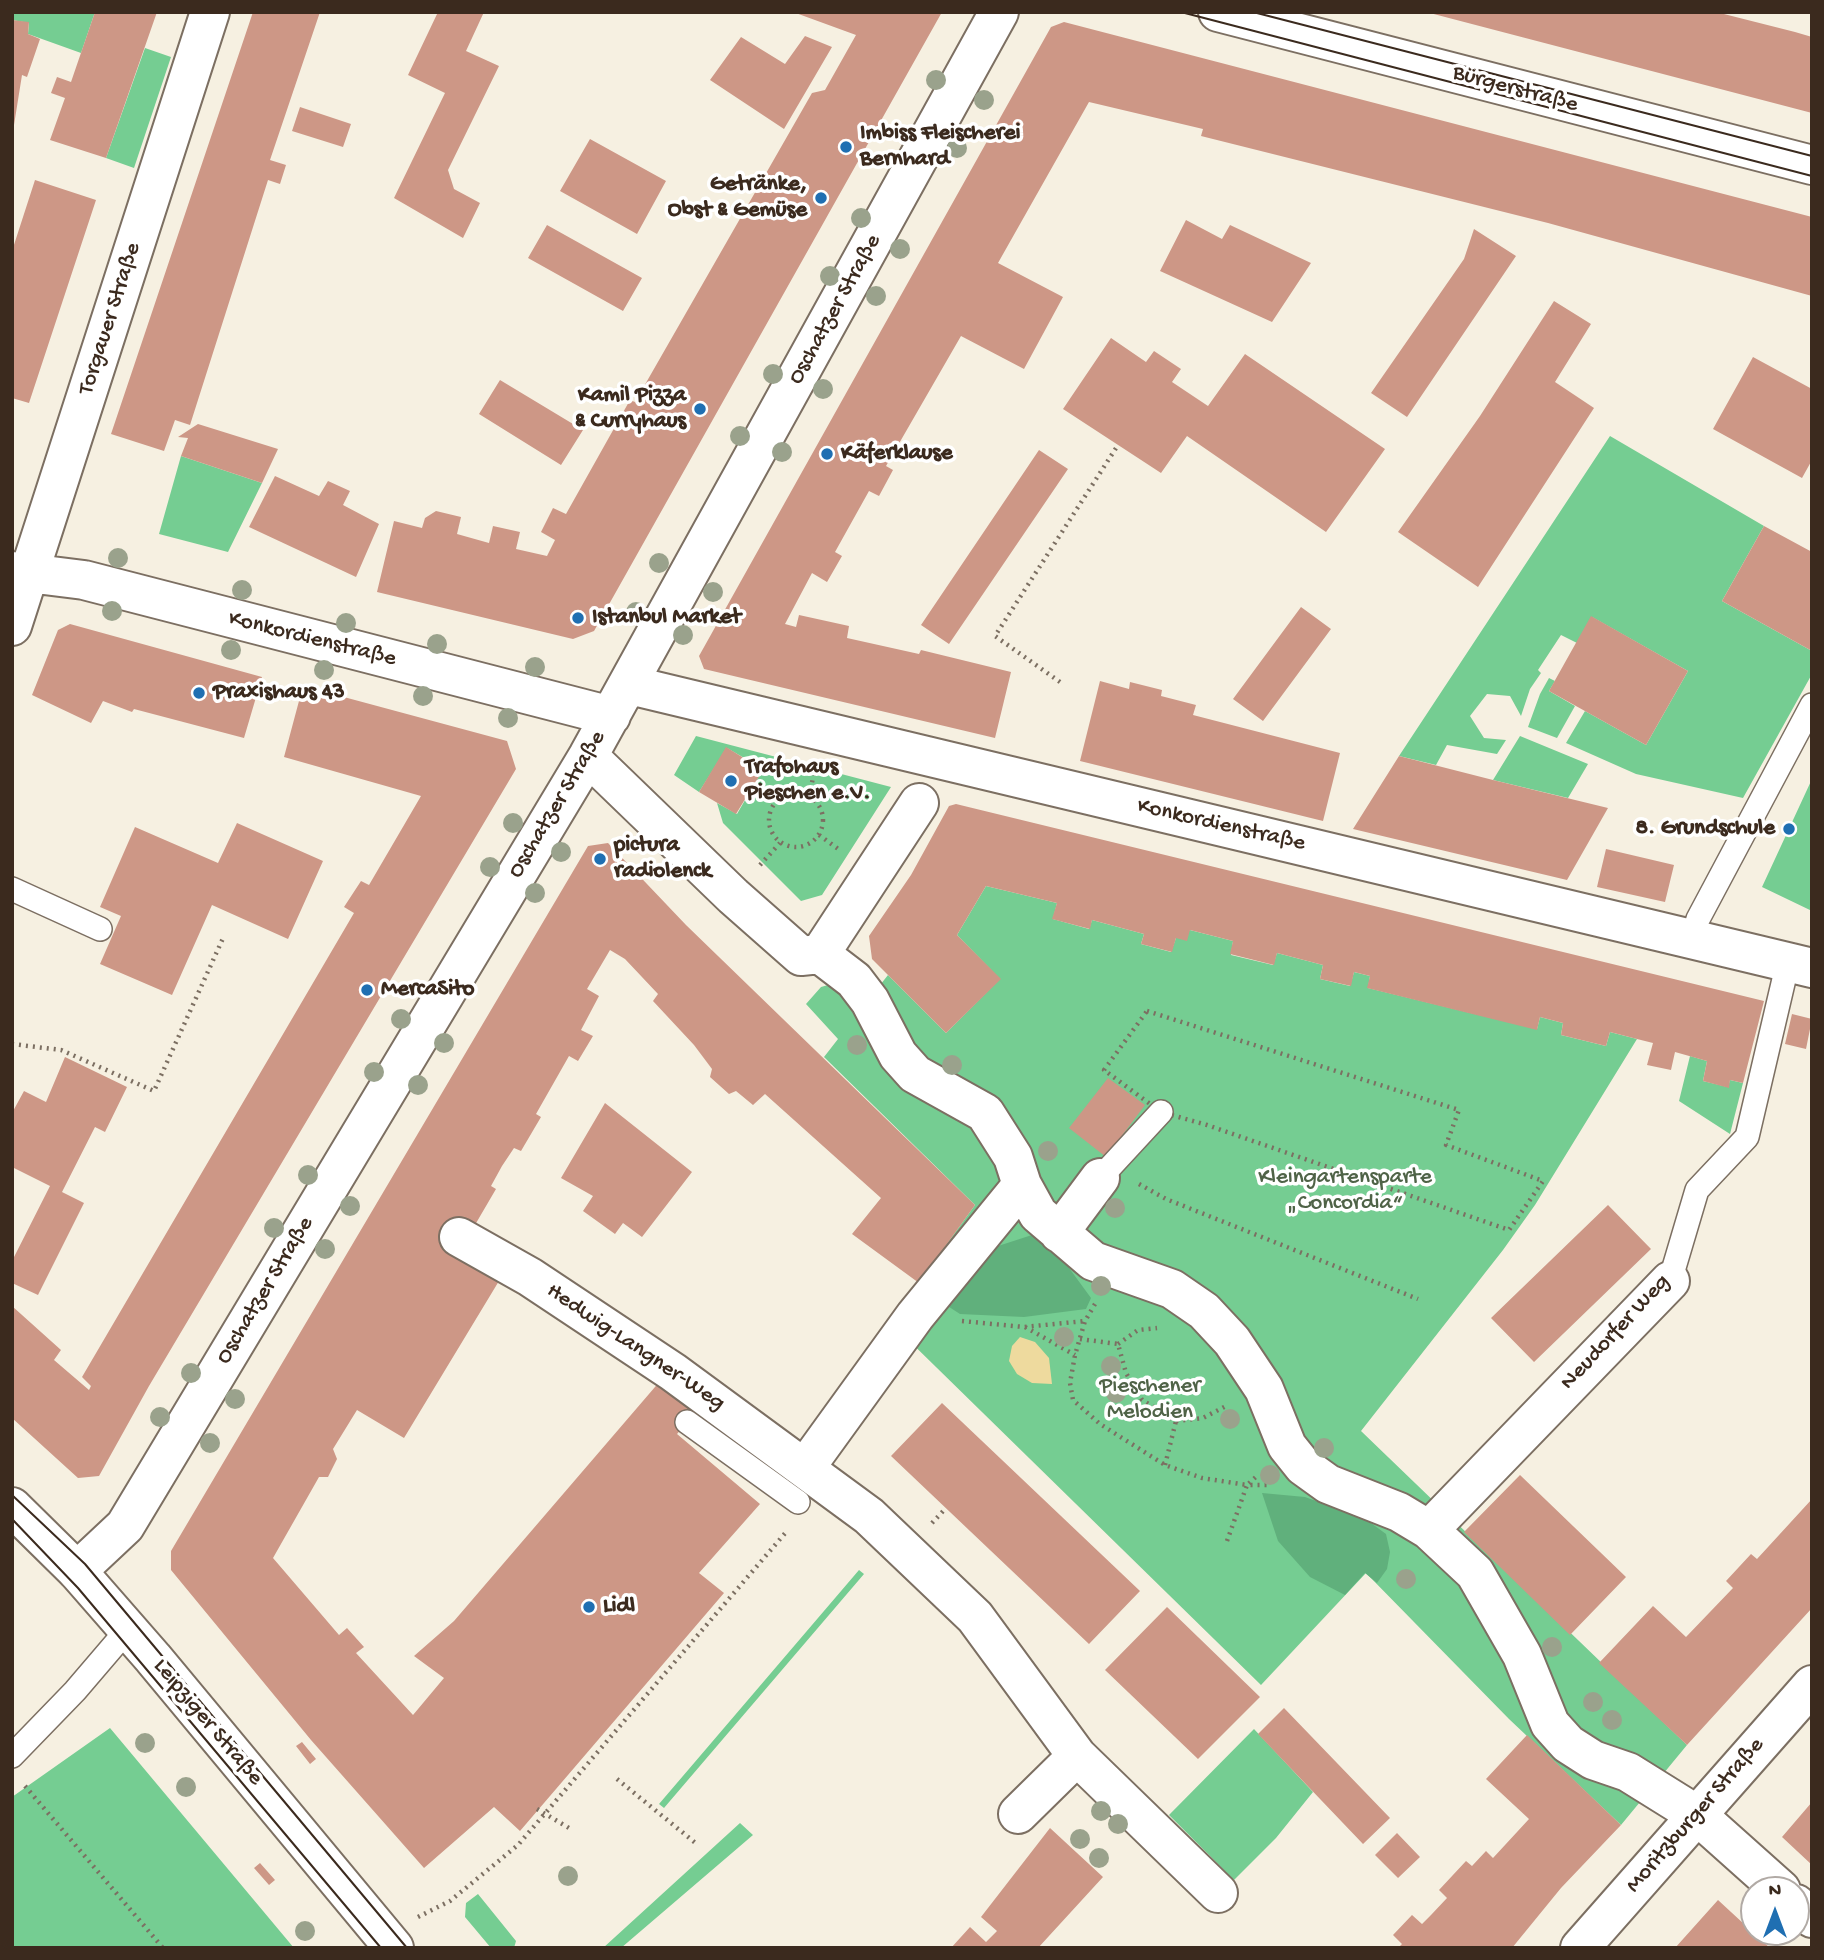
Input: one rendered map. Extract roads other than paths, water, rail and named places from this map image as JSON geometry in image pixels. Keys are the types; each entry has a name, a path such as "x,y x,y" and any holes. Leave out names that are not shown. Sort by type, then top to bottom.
{"street":[{"name":"Torgauer Straße","path":"12,626 21,572 64,465 210,12"},
{"name":"Oschatzer Straße","path":"77,1571 125,1526 588,756 999,12"},
{"name":"Bürgerstraße","path":"1219,12 1812,166"},
{"name":"Konkordienstraße","path":"21,572 84,580 1800,965"},
{"path":"588,756 733,896 801,956 820,954 854,980 870,1001 898,1055 915,1074 985,1113 1013,1157 1022,1185 1038,1214 1059,1233 1093,1261 1172,1289 1204,1311 1232,1341 1268,1400 1287,1446 1303,1466 1328,1484 1399,1513 1429,1530 1469,1566 1487,1589 1522,1655 1550,1724 1568,1744 1592,1760 1628,1772 1697,1815 1765,1876"},
{"path":"820,954 919,803"},
{"path":"1059,1233 1105,1173"},
{"path":"802,1485 915,1316 1022,1185"},
{"name":"Hedwig-Langner-Weg","path":"459,1237 530,1277 673,1372 802,1485 869,1516 975,1617 1077,1756 1218,1893"},
{"name":"Neudorfer Weg","path":"1429,1530 1494,1451 1670,1281"},
{"name":"Leipziger Straße","path":"12,1507 77,1571 128,1629 388,1941"},
{"name":"Moritzburger Straße","path":"1580,1948 1812,1685"},
{"path":"1018,1814 1077,1756"}],"lane":[{"path":"1692,939 1698,919 1812,705"},
{"path":"12,889 100,929"},
{"name":"Neudorfer Weg","path":"1670,1281 1697,1190 1747,1136 1800,965"},
{"path":"1105,1173 1161,1112"},
{"path":"687,1422 802,1485"},
{"path":"12,1756 75,1691 128,1629"}],"tram line":[{"path":"1181,12 1812,176"},
{"path":"1253,12 1812,156"},
{"path":"12,1495 85,1564 407,1948"},
{"path":"12,1519 78,1588 381,1948"}],"place":[{"name":"Imbiss Fleischerei Bernhard","path":"846,147"},
{"name":"Getränke, Obst & Gemüse","path":"821,198"},
{"name":"Kamil Pizza & Curryhaus","path":"700,409"},
{"name":"Käferklause","path":"827,454"},
{"name":"Istanbul Market","path":"578,618"},
{"name":"Praxishaus 43","path":"199,693"},
{"name":"Trafohaus Pieschen e.V.","path":"731,781"},
{"name":"8. Grundschule","path":"1789,829"},
{"name":"pictura radiolenck","path":"600,859"},
{"name":"MercaSito","path":"367,990"},
{"name":"Lidl","path":"589,1607"}],"park label":[{"name":"Kleingartensparte „Concordia“","path":"1345,1191"},
{"name":"Pieschener Melodien","path":"1150,1400"}]}
